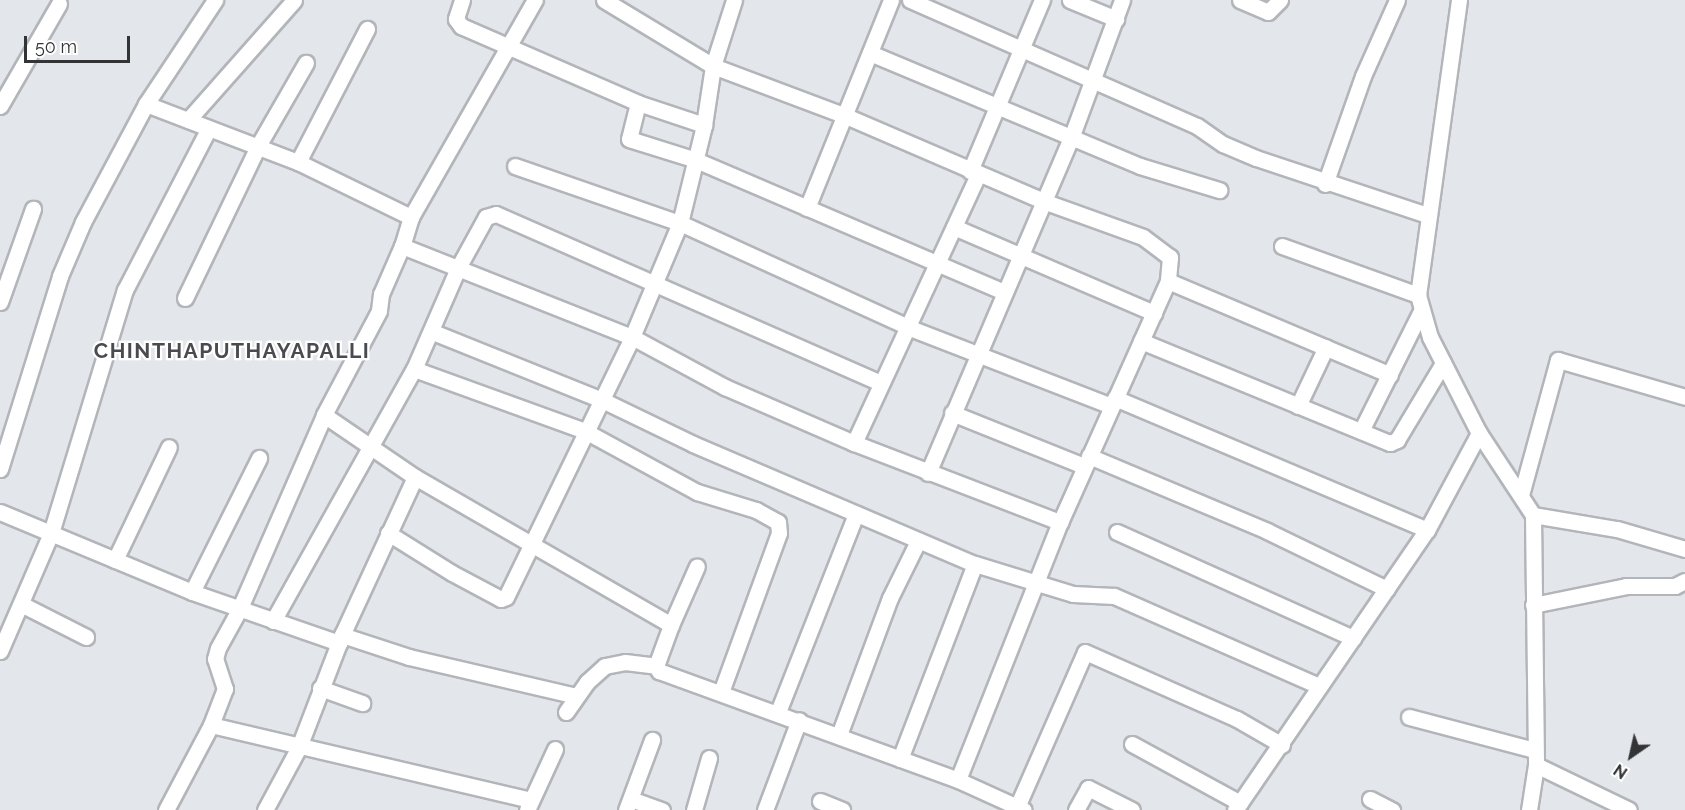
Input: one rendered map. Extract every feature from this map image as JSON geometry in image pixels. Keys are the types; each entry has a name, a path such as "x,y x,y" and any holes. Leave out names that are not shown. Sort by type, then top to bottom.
{"street":[{"path":"0,469 60,276 94,201 146,104 215,0"},
{"path":"188,120 294,0"},
{"path":"462,0 456,19 461,26 506,48 638,103 704,125"},
{"path":"166,810 211,725 225,689 215,659 218,648 239,610 324,415 379,311 381,294 402,246 411,217 535,0"},
{"path":"605,0 713,66 846,116 1043,201 1143,237 1170,257 1168,281 1060,522 958,780"},
{"path":"387,533 501,599 506,597 632,337 680,223 704,125 713,66 734,0"},
{"path":"807,208 891,0"},
{"path":"910,0 1092,83 1197,126 1223,144 1256,158 1325,183 1427,215"},
{"path":"854,443 879,382 910,328 954,227 998,106 1041,0"},
{"path":"1070,0 1116,19"},
{"path":"928,472 1071,138 1122,0"},
{"path":"1240,0 1268,12 1280,0"},
{"path":"1325,183 1363,76 1397,0"},
{"path":"1459,0 1427,215 1418,295 1421,311 1443,363 1479,433 1533,515 1535,758 1530,810"},
{"path":"0,106 58,4"},
{"path":"298,162 368,29"},
{"path":"870,53 1140,166 1219,189"},
{"path":"185,298 258,146 306,63"},
{"path":"638,103 629,139 696,160 938,261 1004,292"},
{"path":"146,104 298,162 411,217"},
{"path":"0,651 51,533 125,290 209,128"},
{"path":"515,166 680,223 910,328 1113,402 1427,530"},
{"path":"0,302 33,209"},
{"path":"273,621 414,369 433,332 459,266 481,221 496,214 879,382"},
{"path":"954,227 1018,258 1154,313"},
{"path":"402,246 459,266 632,337 725,387 854,443 1060,522"},
{"path":"1282,246 1418,295"},
{"path":"1168,281 1390,375"},
{"path":"1361,431 1421,311"},
{"path":"433,332 600,399 693,444 975,564 1081,595 1114,596 1319,686"},
{"path":"1141,342 1361,431 1394,442 1443,363"},
{"path":"1298,406 1326,347"},
{"path":"1521,495 1558,360 1685,397"},
{"path":"414,369 585,431 697,492 756,510 778,522 779,533 721,693"},
{"path":"952,412 1087,461 1267,531 1387,589"},
{"path":"324,415 416,477 671,625"},
{"path":"1132,744 1238,806 1282,745 1319,686 1427,530 1479,433"},
{"path":"115,560 169,447"},
{"path":"192,592 259,458"},
{"path":"265,810 299,747 340,639 387,533 416,477"},
{"path":"0,512 192,592 273,621 409,657 577,696"},
{"path":"777,712 856,514"},
{"path":"1533,515 1617,529 1685,549"},
{"path":"1117,532 1353,638"},
{"path":"839,735 890,598 918,541"},
{"path":"900,759 975,564"},
{"path":"656,666 697,566"},
{"path":"1533,605 1626,586 1675,586 1685,581"},
{"path":"21,604 86,637"},
{"path":"566,712 604,666 625,662 656,666 721,693 958,780 1021,808 1085,652 1237,719 1282,745"},
{"path":"320,688 362,703"},
{"path":"1409,717 1535,758 1629,810"},
{"path":"765,810 799,720"},
{"path":"211,725 528,805 555,748"},
{"path":"652,740 628,804 662,810"},
{"path":"694,810 709,758"},
{"path":"1076,810 1088,788 1132,810"},
{"path":"1370,799 1392,810"},
{"path":"820,801 842,810"}],"district":[{"name":"CHINTHAPUTHAYAPALLI","path":"232,351"}]}
